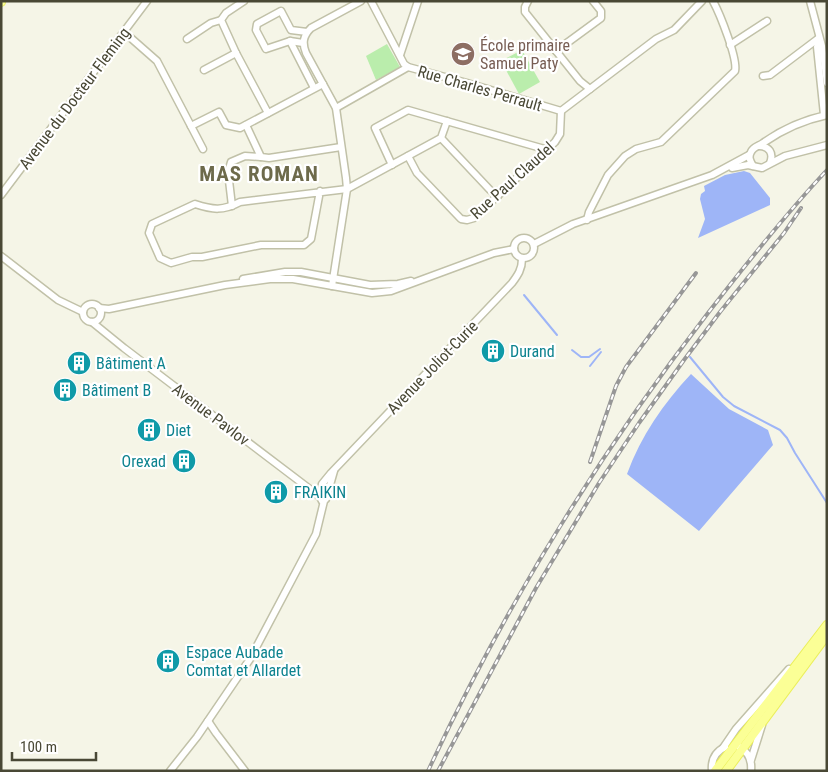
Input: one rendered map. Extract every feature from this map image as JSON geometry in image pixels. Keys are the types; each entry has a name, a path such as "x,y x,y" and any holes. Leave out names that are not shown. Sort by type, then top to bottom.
{"main road":[{"path":"713,771 827,625"},
{"path":"726,771 827,635"}],"street":[{"name":"Avenue du Docteur Fleming","path":"1,195 148,1"},
{"path":"187,39 211,23 221,20 226,13 244,1"},
{"path":"332,286 347,189 336,108 306,53 305,38 312,28 362,1"},
{"name":"Rue Charles Perrault","path":"371,1 404,64 408,67 467,82 561,111 656,38 672,32 702,1"},
{"path":"400,55 418,1"},
{"path":"528,1 525,12 580,81 590,89"},
{"path":"556,51 601,18 601,11 593,1"},
{"path":"587,220 589,212 608,176 625,156 636,149 661,142 735,71 736,66 730,45 713,1"},
{"path":"810,1 822,46 827,83"},
{"path":"281,11 291,30 305,38 290,41 266,50 256,30 256,24 281,11"},
{"path":"221,20 268,113"},
{"path":"730,45 767,21"},
{"path":"124,32 157,61 203,149"},
{"path":"762,76 770,75 819,38"},
{"path":"719,172 749,155 752,150 773,136 805,120 826,116 817,47 819,38"},
{"path":"290,41 314,88"},
{"path":"204,70 236,53"},
{"path":"336,108 408,67"},
{"path":"191,126 219,112 226,125 240,128 323,84"},
{"path":"392,164 375,128 408,110 548,150"},
{"name":"Rue Paul Claudel","path":"408,156 418,173 461,219 474,218 548,150 560,134 561,111"},
{"path":"320,191 311,239 304,245 261,245 202,257 192,257 171,263 160,258 149,233 152,224 195,204 210,209 232,206 240,202 320,191 347,189 441,138 448,121"},
{"path":"246,125 261,157"},
{"path":"770,163 772,158 771,140 773,136"},
{"path":"441,138 490,190 498,196"},
{"path":"534,244 565,228 719,172 741,166 762,168 784,156 827,144"},
{"path":"758,146 765,146 771,152 784,156"},
{"path":"232,206 228,172 231,162 245,156 269,158 341,147"},
{"path":"749,155 754,166"},
{"path":"520,239 528,239 534,244 532,255 526,259 516,256 514,249 516,242 520,239"},
{"path":"1,256 64,303 84,310 91,305 109,309 226,285 270,279 293,279 372,293 391,291 494,253 514,249"},
{"name":"Avenue Joliot-Curie","path":"170,771 208,721 250,659 276,612 316,534 323,496 322,484 512,283 519,274 522,259"},
{"path":"226,285 253,276 285,272 301,272 370,285 398,284 422,279"},
{"path":"96,320 99,308"},
{"path":"96,320 109,309"},
{"name":"Avenue Pavlov","path":"84,310 86,320 96,320 101,331 323,496"},
{"path":"713,771 713,758 723,748 736,729 802,656"},
{"path":"751,771 750,760 756,738 765,718"},
{"path":"208,721 245,771"},
{"path":"723,748 734,746 743,749 750,760"}],"green space":[{"path":"387,44 400,67 376,80 366,56"},
{"path":"522,50 540,82 519,94 501,61"}],"water":[{"path":"744,171 750,173 770,198 770,205 698,238 705,219 700,199 701,194 705,191 704,186 725,175"},
{"path":"691,374 729,409 768,430 773,445 699,531 627,474 639,447 654,421"}],"waterway":[{"path":"524,295 557,335"},
{"path":"572,350 581,357 589,357 600,349"},
{"path":"590,366 601,352"},
{"path":"690,357 723,397 734,406 780,430 787,438 827,503"}],"railway":[{"path":"428,771 488,651 555,534 591,477 708,313 766,240 827,170"},
{"path":"438,771 536,588 599,483 684,360 784,233 801,208"},
{"path":"590,462 616,386 626,367 696,273"}],"place":[{"name":"École primaire Samuel Paty","path":"463,54"},
{"name":"Durand","path":"493,351"},
{"name":"Bâtiment A","path":"79,363"},
{"name":"Bâtiment B","path":"65,390"},
{"name":"Diet","path":"149,430"},
{"name":"Orexad","path":"184,461"},
{"name":"FRAIKIN","path":"276,492"},
{"name":"Espace Aubade Comtat et Allardet","path":"168,661"}],"district":[{"name":"MAS ROMAN","path":"259,174"}]}
